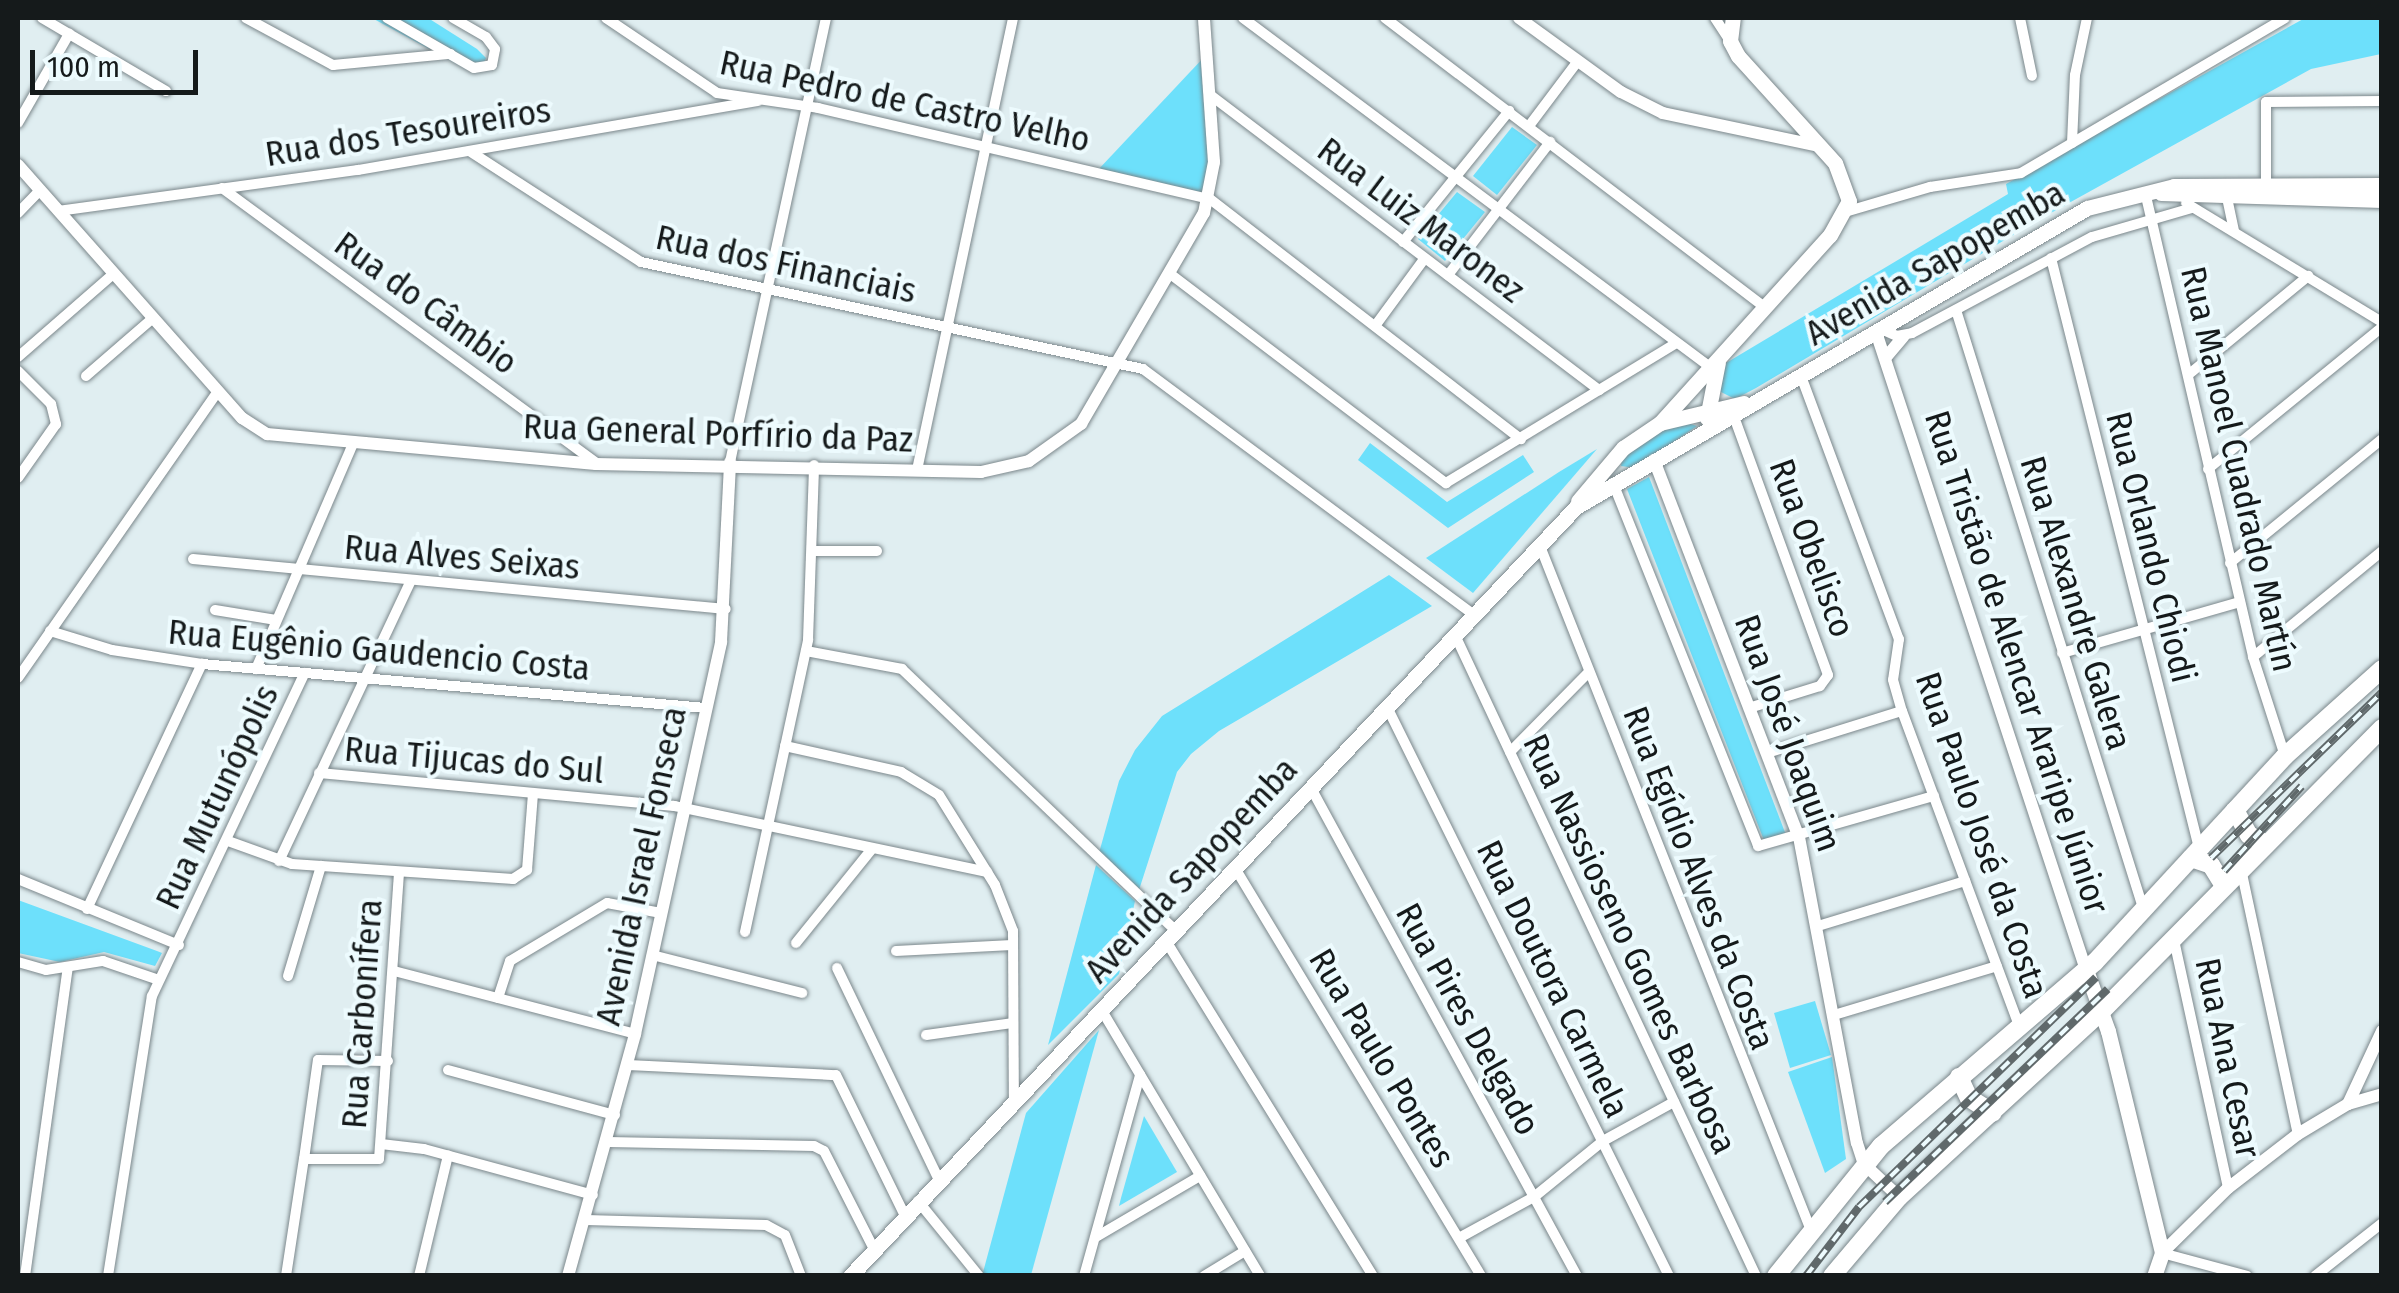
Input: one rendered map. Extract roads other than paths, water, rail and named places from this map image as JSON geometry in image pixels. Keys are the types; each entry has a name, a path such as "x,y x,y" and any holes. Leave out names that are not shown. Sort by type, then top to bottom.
{"main road":[{"path":"1660,423 1765,307 1853,201 1819,146 1730,41 1732,18"},
{"name":"Avenida Sapopemba","path":"2148,191 2178,197 2266,184 2382,185"},
{"path":"2309,202 2317,193 2382,185"},
{"name":"Avenida Sapopemba","path":"1576,507 1878,331 2046,227 2148,191 2225,191 2309,202 2382,200"},
{"path":"1693,437 1710,410 1714,364"},
{"name":"Avenida Sapopemba","path":"850,1276 1540,546 1623,448 1660,423 1753,402"},
{"path":"1619,480 1617,467 1623,448"},
{"path":"1776,1276 1864,1164 2086,970 2286,756 2382,669"},
{"path":"1832,1276 1899,1197 2102,1011 2382,728"},
{"path":"2234,810 2249,835 2264,843"},
{"path":"2195,854 2211,865 2224,886"},
{"name":"Rua Tristão de Alencar Araripe Júnior","path":"2086,970 2102,1011 2162,1253"},
{"path":"1959,1077 1969,1098 1993,1113"},
{"path":"2154,1276 2162,1253"}],"street":[{"path":"42,18 166,91"},
{"path":"246,18 332,65 450,54"},
{"path":"387,18 474,68 488,68 496,58 486,37 453,18"},
{"name":"Rua Pedro de Castro Velho","path":"606,18 704,87 986,145 1210,199"},
{"path":"730,462 826,18"},
{"path":"917,470 1014,18"},
{"path":"1204,18 1210,199 1521,439"},
{"path":"1243,18 1675,344 1714,364"},
{"path":"1385,18 1765,307"},
{"path":"1519,18 1578,61 1663,113 1819,146"},
{"path":"1715,18 1730,41"},
{"path":"2020,18 2032,76"},
{"path":"2072,142 2075,75 2088,18"},
{"path":"1853,201 2021,173 2285,18"},
{"path":"18,123 70,34"},
{"path":"1528,126 1578,61"},
{"name":"Rua Luiz Maronez","path":"1208,94 1599,390"},
{"name":"Rua dos Tesoureiros","path":"58,211 471,152 764,99"},
{"path":"2266,184 2266,102 2382,101"},
{"path":"1403,242 1509,111"},
{"path":"1448,276 1550,142"},
{"name":"Rua dos Financiais","path":"471,152 627,257 1119,361 1183,395 1474,615"},
{"name":"Rua General Porfírio da Paz","path":"18,164 218,392 267,434 597,464 730,462 917,470 1005,469 1056,447 1088,414 1210,199"},
{"name":"Rua do Câmbio","path":"221,188 597,464"},
{"path":"18,213 40,190"},
{"name":"Rua Manoel Cuadrado Martín","path":"2148,191 2230,563 2253,657 2286,756"},
{"path":"2225,191 2234,231"},
{"path":"2178,197 2382,324 2208,468"},
{"path":"1887,356 1908,334 2051,258 2152,216 2192,208"},
{"path":"1375,326 1424,258"},
{"name":"Rua Orlando Chiodi","path":"2051,258 2195,854"},
{"path":"1169,273 1442,481 1452,483 1675,344"},
{"path":"18,357 113,274"},
{"path":"2188,374 2308,276"},
{"name":"Rua Alexandre Galera","path":"1956,310 2144,911"},
{"path":"86,376 152,318"},
{"path":"1899,318 1908,334"},
{"path":"1878,331 1908,334"},
{"name":"Rua Tristão de Alencar Araripe Júnior","path":"1878,331 2086,970"},
{"path":"18,371 51,404 56,424 18,478"},
{"name":"Rua Paulo José da Costa","path":"1801,376 1899,639 1893,680 1902,710 2020,1029"},
{"path":"18,678 218,392"},
{"name":"Rua Obelisco","path":"1733,414 1828,675 1820,686 1749,708"},
{"path":"2230,563 2382,439"},
{"path":"256,668 354,444"},
{"name":"Rua José Joaquim","path":"1654,460 1799,837 1864,1164"},
{"name":"Avenida Israel Fonseca","path":"568,1276 628,1065 726,609 730,462"},
{"path":"745,932 806,651 814,552 814,464"},
{"path":"1619,480 1756,844 1799,837 1934,796"},
{"name":"Rua Egídio Alves da Costa","path":"1540,546 1810,1228"},
{"path":"2253,657 2382,551"},
{"path":"814,552 877,552"},
{"name":"Rua Alves Seixas","path":"193,559 726,609"},
{"path":"279,861 411,580"},
{"path":"2062,652 2240,602"},
{"path":"215,610 276,620"},
{"name":"Rua Eugênio Gaudencio Costa","path":"50,631 112,650 202,664 706,708"},
{"name":"Rua Nassioseno Gomes Barbosa","path":"1455,635 1756,1276"},
{"path":"806,651 902,669 1171,936 1373,1276"},
{"path":"18,655 26,666"},
{"path":"87,908 202,664"},
{"path":"1510,752 1589,672"},
{"name":"Rua Mutunópolis","path":"158,980 179,945 305,673"},
{"name":"Rua Doutora Carmela","path":"1387,708 1668,1276"},
{"path":"1767,753 1902,710"},
{"path":"784,746 901,772 930,786 988,872 1009,915 1014,1101"},
{"name":"Rua Tijucas do Sul","path":"318,773 684,808 988,872"},
{"name":"Rua Pires Delgado","path":"1310,788 1577,1276"},
{"path":"228,841 279,861 519,878 527,870 533,794"},
{"path":"796,942 872,850"},
{"path":"288,976 321,866"},
{"name":"Rua Paulo Pontes","path":"1235,868 1482,1276"},
{"path":"2241,868 2298,1134"},
{"name":"Rua Carbonífera","path":"304,1159 380,1160 399,872"},
{"path":"18,879 179,945"},
{"path":"1818,926 1966,881"},
{"path":"498,998 510,961 607,903 662,913"},
{"name":"Rua Ana Cesar","path":"2174,940 2228,1188"},
{"path":"896,950 1012,945"},
{"path":"652,955 802,993"},
{"path":"18,962 68,968 103,961 158,980 108,1276"},
{"path":"1834,1014 1997,966"},
{"path":"25,1276 68,968"},
{"path":"837,968 939,1180"},
{"path":"394,971 635,1034"},
{"path":"1101,1010 1260,1276"},
{"path":"926,1034 1012,1022"},
{"path":"2348,1104 2382,1031"},
{"path":"286,1276 318,1060 388,1061"},
{"path":"628,1065 836,1075 905,1216"},
{"path":"448,1070 615,1115"},
{"path":"1084,1276 1140,1075"},
{"path":"2162,1253 2228,1188 2298,1134 2348,1104 2382,1094"},
{"path":"1459,1238 1534,1196 1602,1141 1674,1102"},
{"path":"608,1142 814,1146 824,1151 874,1249"},
{"path":"381,1144 448,1155 593,1196"},
{"path":"420,1276 448,1155"},
{"path":"1864,1164 1899,1197"},
{"path":"1095,1238 1200,1176"},
{"path":"918,1202 980,1276"},
{"path":"586,1220 766,1225 785,1234 800,1276"},
{"path":"2315,1276 2382,1224"},
{"path":"1204,1276 1245,1251"},
{"path":"2162,1253 2247,1276"}],"railway":[{"path":"2211,858 2382,692"},
{"path":"2224,871 2302,786"},
{"path":"1806,1276 1859,1207 2096,977"},
{"path":"1885,1202 2108,989"}]}
